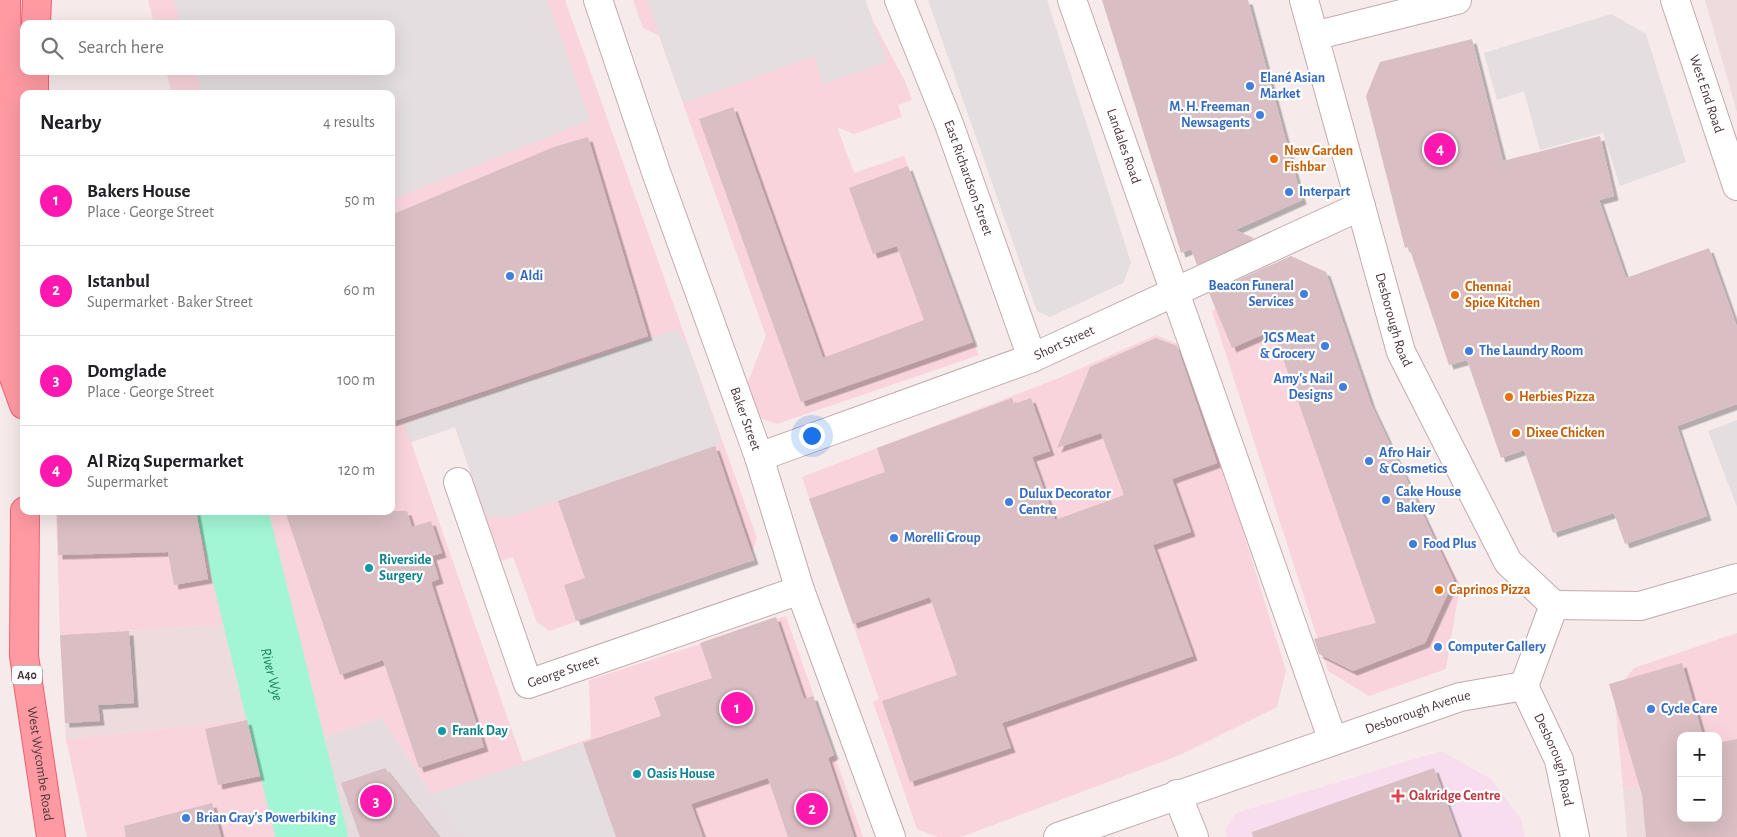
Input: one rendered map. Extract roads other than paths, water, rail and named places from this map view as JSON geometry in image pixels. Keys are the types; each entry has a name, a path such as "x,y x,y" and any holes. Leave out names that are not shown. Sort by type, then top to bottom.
{"main road":[{"path":"6,0 12,372 20,394"},
{"path":"36,20 37,0"},
{"path":"34,75 34,90"},
{"name":"West Wycombe Road","path":"25,515 24,656 51,837"}],"street":[{"name":"Baker Street","path":"598,0 660,181 759,457 800,590 891,837"},
{"name":"East Richardson Street","path":"899,0 949,124 1032,358"},
{"name":"Landales Road","path":"1072,0 1333,740"},
{"name":"Desborough Road","path":"1304,0 1401,352 1508,562 1554,605"},
{"path":"1314,36 1457,0"},
{"name":"West End Road","path":"1676,0 1737,186"},
{"name":"Short Street","path":"759,457 1032,358 1176,294 1361,206"},
{"name":"George Street","path":"458,482 528,684 800,590"},
{"path":"1524,686 1554,605 1640,606 1737,578"},
{"name":"Desborough Road","path":"1524,686 1559,760 1575,837"},
{"name":"Desborough Avenue","path":"1058,837 1460,697 1524,686"},
{"path":"1177,794 1194,837"}],"waterway":[{"name":"River Wye","path":"233,515 312,837"}],"place":[{"name":"Elané Asian Market","path":"1250,86"},
{"name":"M. H. Freeman Newsagents","path":"1260,115"},
{"name":"Al Rizq Supermarket","path":"1440,149"},
{"name":"New Garden Fishbar","path":"1274,159"},
{"name":"Interpart","path":"1289,192"},
{"name":"Aldi","path":"510,276"},
{"name":"Beacon Funeral Services","path":"1304,294"},
{"name":"Chennai Spice Kitchen","path":"1455,295"},
{"name":"JGS Meat & Grocery","path":"1325,346"},
{"name":"The Laundry Room","path":"1469,351"},
{"name":"Amy's Nail Designs","path":"1343,387"},
{"name":"Herbies Pizza","path":"1509,397"},
{"name":"Dixee Chicken","path":"1516,433"},
{"name":"Afro Hair & Cosmetics","path":"1369,461"},
{"name":"Cake House Bakery","path":"1386,500"},
{"name":"Dulux Decorator Centre","path":"1009,502"},
{"name":"Morelli Group","path":"894,538"},
{"name":"Food Plus","path":"1413,544"},
{"name":"Riverside Surgery","path":"369,568"},
{"name":"Caprinos Pizza","path":"1439,590"},
{"name":"Computer Gallery","path":"1438,647"},
{"name":"Bakers House","path":"737,708"},
{"name":"Cycle Care","path":"1651,709"},
{"name":"Frank Day","path":"442,731"},
{"name":"Oasis House","path":"637,774"},
{"name":"Oakridge Centre","path":"1398,796"},
{"name":"Domglade","path":"376,801"},
{"name":"Istanbul","path":"812,809"},
{"name":"Brian Gray's Powerbiking","path":"186,818"}]}
